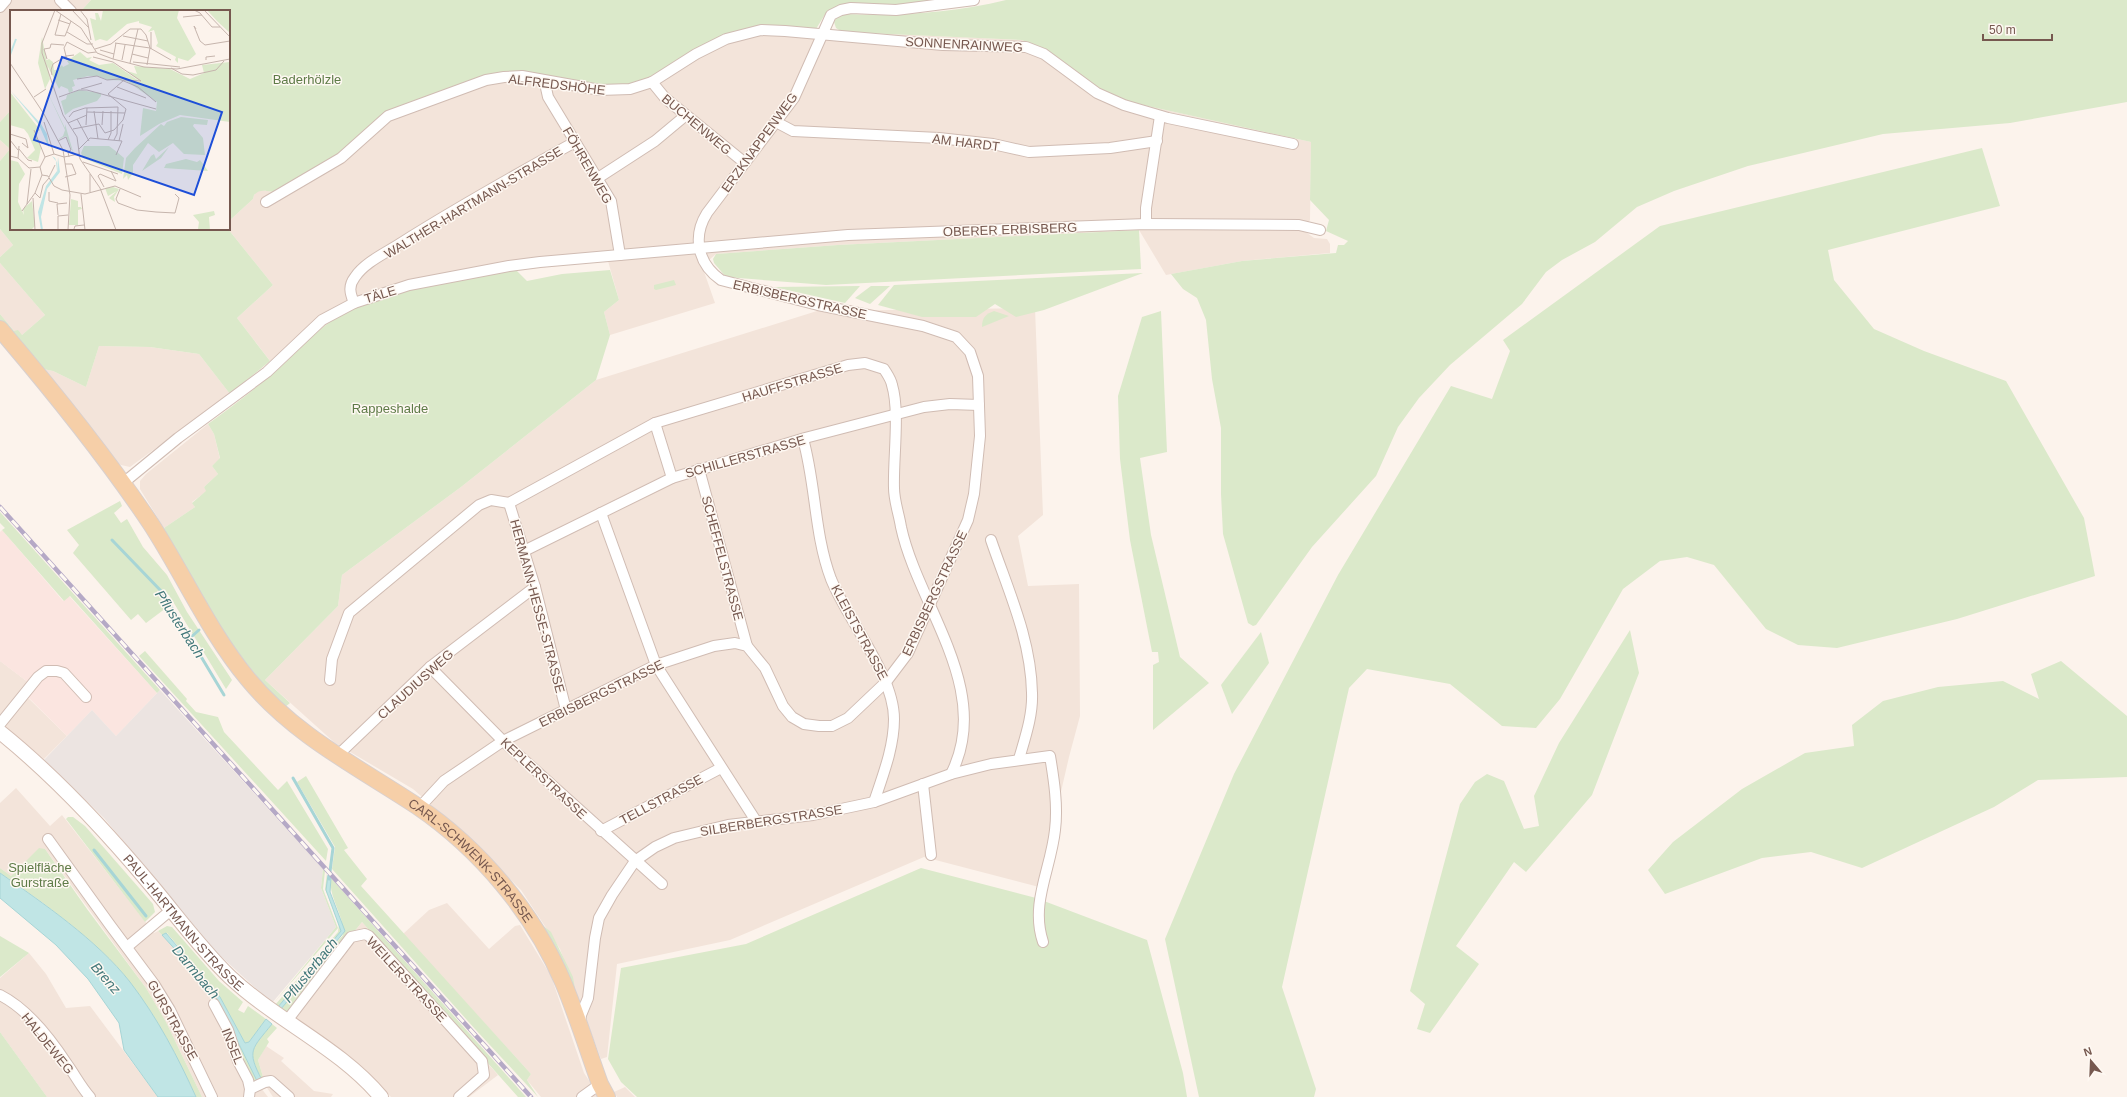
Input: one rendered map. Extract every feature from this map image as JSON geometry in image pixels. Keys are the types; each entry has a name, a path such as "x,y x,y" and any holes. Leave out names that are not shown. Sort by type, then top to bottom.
{"main road":[{"name":"CARL-SCHWENK-STRASSE","path":"0,329 29,363 122,484 152,526 218,639 255,687 281,714 337,756 419,808 452,834 505,886 528,917 545,944 564,983 579,1028 604,1091"},
{"name":"PAUL-HARTMANN-STRASSE","path":"0,732 42,767 68,793 133,864 222,968 279,1017 353,1069 381,1097"}],"street":[{"path":"0,7 6,0"},
{"path":"60,0 70,10"},
{"name":"ERZKNAPPENWEG","path":"699,248 699,231 703,220 776,122 800,86 828,18 841,10 912,9 974,0"},
{"name":"ALFREDSHÖHE","path":"266,202 337,161 360,142 383,119 393,114 495,78 522,76 609,91 630,89 652,82 707,48 738,35 772,30 821,35"},
{"name":"SONNENRAINWEG","path":"821,35 950,45 1026,47 1044,54 1104,97 1160,116 1293,144"},
{"name":"FÖHRENWEG","path":"546,81 548,97 611,201 620,254"},
{"name":"BUCHENWEG","path":"652,82 665,98 685,116 745,164"},
{"path":"598,178 655,141 685,116"},
{"path":"1146,224 1146,208 1160,116"},
{"name":"AM HARDT","path":"776,122 793,131 939,138 993,144 1029,152 1096,149 1157,142"},
{"name":"WALTHER-HARTMANN-STRASSE","path":"354,302 350,293 350,284 355,276 368,265 448,214 576,142"},
{"name":"OBERER ERBISBERG","path":"699,248 848,236 1146,224 1299,224 1320,230"},
{"name":"TÄLE","path":"122,484 178,438 267,372 312,328 330,315 354,302 409,285 509,266 620,254 699,248"},
{"name":"ERBISBERGSTRASSE","path":"419,808 444,781 503,741 656,665 714,646 735,643 747,646 765,668 784,706 792,717 804,724 832,726 848,718 886,682 908,653 968,520 977,480 980,436 978,376 970,352 956,337 923,326 818,305 728,283 715,276 706,265 699,248"},
{"name":"HAUFFSTRASSE","path":"509,503 655,423 848,365 865,363 884,369 892,385 895,414 894,490 909,558 920,587 931,604 954,664 960,686 964,711 961,746 951,774"},
{"name":"SCHILLERSTRASSE","path":"524,551 672,478 699,469 803,439 924,407 950,404 979,405"},
{"path":"655,423 672,478"},
{"name":"KLEISTSTRASSE","path":"803,439 810,463 820,538 831,578 850,618 886,682 892,701 894,719 890,751 874,802"},
{"name":"SCHEFFELSTRASSE","path":"699,469 747,646"},
{"path":"330,680 332,659 349,613 479,505 491,500 509,503"},
{"name":"HERMANN-HESSE-STRASSE","path":"509,503 535,587 566,710"},
{"path":"601,513 656,665 756,821"},
{"path":"991,540 1015,603 1028,649 1032,694 1028,726 1019,759"},
{"name":"CLAUDIUSWEG","path":"337,756 430,667 535,587"},
{"name":"KEPLERSTRASSE","path":"430,667 503,741 601,831 635,861 642,864 662,884"},
{"path":"0,724 38,677 46,671 57,670 64,673 86,697"},
{"name":"SILBERBERGSTRASSE","path":"579,1028 581,1015 588,998 595,938 599,918 612,895 635,861 654,847 674,838 728,825 813,815 874,802 951,774 991,764 1050,756 1054,782 1055,830 1040,895 1038,917 1043,942"},
{"name":"TELLSTRASSE","path":"601,831 721,768"},
{"path":"924,784 931,855"},
{"name":"GURSTRASSE","path":"48,839 166,1003 212,1097"},
{"path":"127,947 171,910"},
{"name":"WEILERSTRASSE","path":"279,1017 351,938 365,934 369,936 482,1061 484,1075 459,1097"},
{"name":"HALDEWEG","path":"0,995 20,1008 36,1023 61,1054 90,1097"},
{"name":"INSEL","path":"214,1004 228,1030 236,1058 248,1080 256,1088 269,1081 273,1082 289,1097"},
{"path":"582,1097 604,1091"}],"shaded area":[{"path":"0,0 91,0 82,10 10,10 10,111 0,122"},
{"path":"842,32 1022,40 1041,48 1125,101 1311,142 1310,220 1303,230 1314,238 1327,239 1330,244 1330,253 1242,261 1166,275 1139,230 838,245 716,254 702,266 715,303 610,335 604,312 619,300 608,261 516,270 291,357 277,370 237,318 273,285 229,230 230,220 253,199 257,191 261,190 273,192 375,122 478,79 664,70 709,42 722,36"},
{"path":"0,140 10,149 0,161"},
{"path":"0,229 13,245 0,257"},
{"path":"0,263 45,315 22,335 14,331 0,314"},
{"path":"1035,308 1043,515 1018,536 1028,586 1079,584 1080,716 1039,887 924,857 730,940 617,964 607,1057 601,1059 560,949 521,890 469,838 413,789 335,743 265,680 338,606 342,575 461,487 596,380 817,311"},
{"path":"99,346 150,347 199,354 230,394 130,467 121,465 114,461 38,368 53,371 86,387"},
{"path":"208,424 214,434 220,459 212,466 218,474 204,487 207,491 192,502 195,507 164,528 140,489 140,481 146,474"},
{"path":"2,530 63,601 69,596 157,693 116,736 92,710 67,736 22,691 29,683 0,661 0,532"},
{"path":"0,661 29,683 22,692 67,736 44,759 0,722"},
{"path":"160,690 323,869 321,888 336,927 272,1003 214,950 104,818 44,760 92,710 116,736"},
{"path":"16,788 50,826 62,815 154,933 158,931 201,978 261,1088 268,1097 202,1097 166,1022 146,988 45,849 34,856 11,876 0,868 0,803"},
{"path":"447,903 489,949 515,926 520,925 551,976 584,1073 600,1097 541,1097 527,1080 531,1074 403,934 429,910"},
{"path":"362,922 498,1075 469,1097 391,1097 364,1069 286,1017"},
{"path":"29,953 46,974 66,1008 90,1006 158,1097 47,1097 0,1032 0,978"},
{"path":"266,1046 284,1058 281,1061 314,1091 333,1094 331,1097 273,1097 262,1080 263,1077 258,1060"},
{"path":"625,1087 635,1097 617,1097 614,1092"}],"green space":[{"name":"Baderhölzle","path":"91,0 946,0 914,4 838,6 827,11 816,29 722,36 709,42 646,81 614,87 523,73 405,105 344,153 273,192 263,191 256,193 253,199 230,220 230,10 82,10"},
{"path":"1006,0 2127,0 2127,102 2010,123 1883,134 1748,166 1674,191 1637,207 1595,242 1562,260 1546,272 1522,304 1450,365 1419,398 1398,427 1376,476 1312,547 1256,625 1253,626 1248,623 1223,534 1221,494 1221,428 1212,379 1206,320 1197,298 1183,289 1171,274 1242,261 1336,253 1338,245 1344,245 1348,241 1326,231 1329,220 1310,200 1311,142 1125,101 1097,89 1041,48 1022,40 842,32 836,28 834,22 837,17 845,14 926,13 966,8"},
{"path":"10,111 10,149 0,140 0,122"},
{"path":"1982,148 2000,206 1828,250 1834,280 1874,329 1924,351 2006,381 2084,518 2095,576 1957,619 1837,648 1798,645 1766,629 1714,565 1687,557 1660,561 1623,589 1560,699 1536,728 1502,726 1450,684 1367,669 1349,688 1282,987 1316,1089 1314,1097 1199,1097 1165,939 1234,774 1338,575 1451,386 1492,399 1510,351 1503,340 1660,226"},
{"path":"10,149 10,230 229,230 273,285 237,318 270,361 230,394 199,354 150,347 99,346 86,387 53,371 38,368 0,322 0,314 14,331 18,330 22,335 45,315 0,263 0,257 13,245 0,229 0,161"},
{"path":"1139,230 1141,269 826,285 726,277 714,263 713,259 716,254 838,245"},
{"name":"Rappeshalde","path":"516,270 527,281 562,274 610,270 619,300 604,312 610,335 596,380 461,487 342,575 338,606 265,680 290,703 285,707 249,666 217,622 164,528 195,507 192,503 206,491 204,487 218,474 212,466 220,458 214,434 208,424 269,377 320,330 349,310 387,295 431,285"},
{"path":"1143,273 1044,310 1016,317 995,304 976,317 922,317 878,305 894,285"},
{"path":"674,280 676,285 656,290 654,289 654,285"},
{"path":"860,286 845,303 774,287"},
{"path":"871,286 890,286 870,304 855,298"},
{"path":"994,311 1009,316 982,327 985,316"},
{"path":"1161,311 1167,452 1140,458 1151,535 1180,657 1209,683 1153,730 1153,665 1159,662 1158,652 1152,652 1130,540 1120,459 1118,396 1142,317"},
{"path":"120,501 122,506 114,513 121,523 127,519 143,547 167,575 187,612 232,680 226,689 169,595 157,591 166,608 146,623 138,614 131,620 73,553 79,545 67,530"},
{"path":"0,512 160,690 157,693 70,596 64,601 2,530 5,528 0,523"},
{"path":"1630,630 1639,673 1592,795 1526,872 1514,862 1456,946 1479,964 1430,1033 1417,1029 1425,1004 1410,991 1460,804 1475,782 1487,774 1504,781 1524,829 1539,826 1534,796 1559,743"},
{"path":"1261,632 1269,663 1232,714 1221,685"},
{"path":"145,651 187,699 186,701 196,712 218,717 224,732 278,790 287,781 328,849 326,861 139,656"},
{"path":"2061,661 2127,716 2127,777 2038,780 1994,807 1862,868 1811,852 1762,858 1665,894 1648,870 1673,842 1742,789 1805,753 1854,746 1852,725 1883,701 1938,687 2003,681 2039,699 2031,674"},
{"path":"306,776 348,848 344,850 367,879 361,886 531,1074 527,1080 538,1097 332,869 335,847 297,782"},
{"path":"68,817 73,817 85,826 153,904 155,912 145,922 66,819"},
{"name":"Spielfläche Gurstraße","path":"39,848 45,849 87,909 146,988 166,1022 202,1097 196,1097 182,1067 158,1023 140,995 117,967 69,923 34,896 0,873 0,868 11,876"},
{"path":"921,868 1036,898 1147,940 1183,1073 1187,1097 637,1097 621,1082 608,1059 621,968 746,944"},
{"path":"323,869 325,871 323,889 338,928 273,1004 336,927 321,888"},
{"path":"327,873 327,894 325,889"},
{"path":"331,878 526,1097 518,1097 362,922 288,1014 281,1009 343,935 342,921 332,893"},
{"path":"327,894 341,926 341,931 278,1007 275,1005 338,932 339,924"},
{"path":"541,924 551,932 573,977 575,989 563,962"},
{"path":"167,926 172,927 219,981 243,1002 238,1010 244,1013 248,1006 266,1019 249,1042 245,1043 220,997 167,933 162,935 158,931"},
{"path":"0,936 29,953 0,977"},
{"path":"201,978 217,999 258,1083 255,1083 251,1079 216,1002"},
{"path":"272,1024 277,1028 267,1039 269,1042 258,1060 263,1077 262,1080 254,1062 254,1050 260,1039"},
{"path":"0,1032 47,1097 0,1097"}],"water":[{"name":"Brenz","path":"0,873 69,923 117,966 140,995 158,1023 182,1067 196,1097 158,1097 124,1050 119,1023 88,979 56,945 0,898"},
{"path":"328,875 331,878 330,892 345,931 281,1009 278,1007 341,931 326,890"},
{"path":"166,933 220,997 245,1043 249,1042 266,1019 272,1024 260,1039 254,1050 254,1062 262,1080 258,1083 217,999 201,978 162,935"}],"waterway":[{"name":"Pflusterbach","path":"112,540 163,593 224,695"},
{"path":"190,638 199,630"},
{"name":"Pflusterbach","path":"293,778 333,848 329,879"},
{"name":"Darmbach","path":"94,850 146,916"}],"railway":[{"path":"0,507 531,1097"}]}
